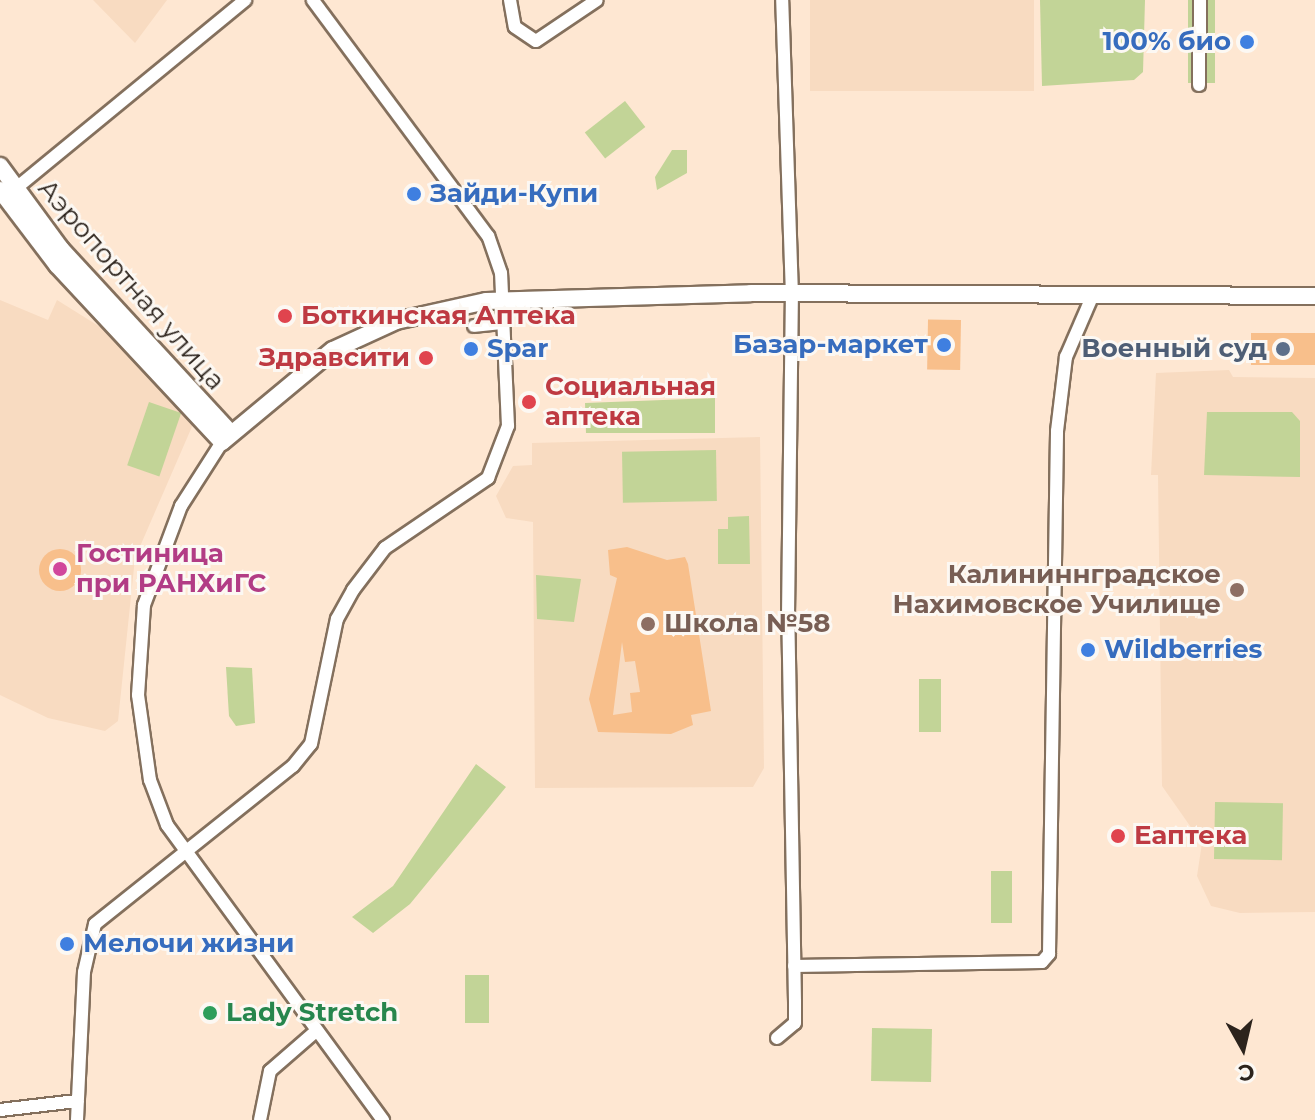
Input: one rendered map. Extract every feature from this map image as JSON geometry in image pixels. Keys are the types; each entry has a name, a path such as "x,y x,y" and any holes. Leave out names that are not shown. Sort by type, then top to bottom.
{"main road":[{"name":"Аэропортная улица","path":"0,166 8,190 57,265 226,437"},
{"path":"226,437 304,370 361,336 430,311 503,300 792,296 1315,296"}],"street":[{"path":"8,190 245,0"},
{"path":"77,1120 89,934 188,856 311,744 337,619 365,572 385,548 488,478 508,426 503,300 498,257 472,211 313,0"},
{"path":"510,0 515,27 536,41 597,0"},
{"path":"777,1038 795,1023 789,801 792,296 782,0"},
{"path":"1199,85 1200,0"},
{"path":"794,966 1042,962 1049,954 1057,431 1066,357 1092,297"},
{"path":"474,326 503,323"},
{"path":"226,437 162,548 139,647 150,780 188,856 383,1120"},
{"path":"260,1120 270,1071 316,1031"},
{"path":"0,1110 77,1101"}],"shaded area":[{"path":"93,0 167,0 135,43"},
{"path":"810,0 1034,0 1034,91 810,91"},
{"path":"0,300 48,320 57,300 113,335 194,422 135,558 118,721 105,731 48,718 0,695"},
{"name":"Калининнградское Нахимовское Училище","path":"1229,370 1233,377 1315,378 1315,912 1240,913 1211,906 1197,876 1202,843 1162,786 1158,475 1151,475 1156,373"},
{"name":"Школа №58","path":"760,437 764,768 753,787 535,788 533,522 506,518 496,496 513,466 532,465 532,443"}],"green space":[{"path":"1040,0 1145,0 1143,72 1134,80 1042,86"},
{"path":"1188,0 1215,0 1215,83 1188,83"},
{"path":"625,101 645,127 605,158 585,132"},
{"path":"672,150 687,150 687,173 657,190 655,177"},
{"path":"715,398 715,433 586,433 585,403"},
{"path":"149,402 181,413 159,476 127,465"},
{"path":"1207,412 1292,412 1300,421 1300,477 1204,475"},
{"path":"716,450 717,501 623,503 622,452"},
{"path":"749,516 750,564 718,564 718,529 728,529 728,517"},
{"path":"536,575 581,579 574,622 537,619"},
{"path":"226,667 252,668 255,723 236,726 229,716"},
{"path":"919,679 941,679 941,732 919,732"},
{"path":"476,764 506,787 410,904 373,933 352,917 393,886"},
{"path":"1215,802 1283,803 1282,860 1214,859"},
{"path":"991,871 1012,871 1012,923 991,923"},
{"path":"465,975 489,975 489,1023 465,1023"},
{"path":"872,1028 932,1029 931,1082 871,1081"}],"building":[{"name":"Базар-маркет","path":"928,319 961,320 960,370 927,369"},
{"name":"Военный суд","path":"1251,333 1315,333 1315,365 1251,365"},
{"path":"627,547 667,560 685,557 711,711 691,715 693,725 671,734 598,732 589,699 617,578 610,575 608,550","holes":["622,642 625,662 635,661 640,692 630,693 632,712 613,715"]},
{"name":"Гостиница при РАНХиГС","path":"60,549 75,555 81,570 75,585 60,591 45,585 39,570 45,555"}],"place":[{"name":"100% био","path":"1247,42"},
{"name":"Зайди-Купи","path":"414,194"},
{"name":"Боткинская Аптека","path":"285,316"},
{"name":"Базар-маркет","path":"944,345"},
{"name":"Spar","path":"471,349"},
{"name":"Военный суд","path":"1283,349"},
{"name":"Здравсити","path":"426,358"},
{"name":"Социальная аптека","path":"529,402"},
{"name":"Гостиница при РАНХиГС","path":"60,569"},
{"name":"Калининнградское Нахимовское Училище","path":"1237,590"},
{"name":"Школа №58","path":"648,624"},
{"name":"Wildberries","path":"1088,650"},
{"name":"Еаптека","path":"1118,836"},
{"name":"Мелочи жизни","path":"67,944"},
{"name":"Lady Stretch","path":"210,1013"}]}
